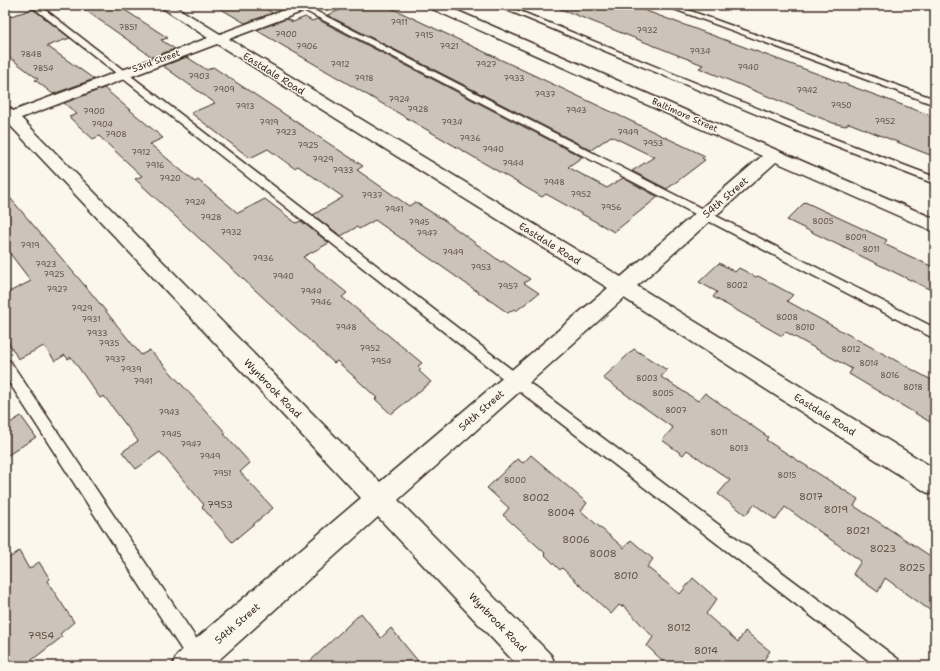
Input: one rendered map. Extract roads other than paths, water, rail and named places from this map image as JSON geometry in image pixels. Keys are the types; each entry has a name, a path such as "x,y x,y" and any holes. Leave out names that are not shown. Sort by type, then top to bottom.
{"street":[{"name":"Eastdale Road","path":"164,5 622,287 935,483"},
{"name":"Baltimore Street","path":"434,5 935,226"},
{"name":"53rd Street","path":"7,115 218,39 303,6"},
{"name":"Wynbrook Road","path":"7,115 540,666"},
{"name":"54th Street","path":"197,663 379,498 774,155"}],"lane":[{"path":"34,5 515,380 891,666"},
{"path":"498,5 795,126 935,181"},
{"path":"667,5 935,102"},
{"path":"303,6 935,334"},
{"path":"5,365 197,663"}]}
